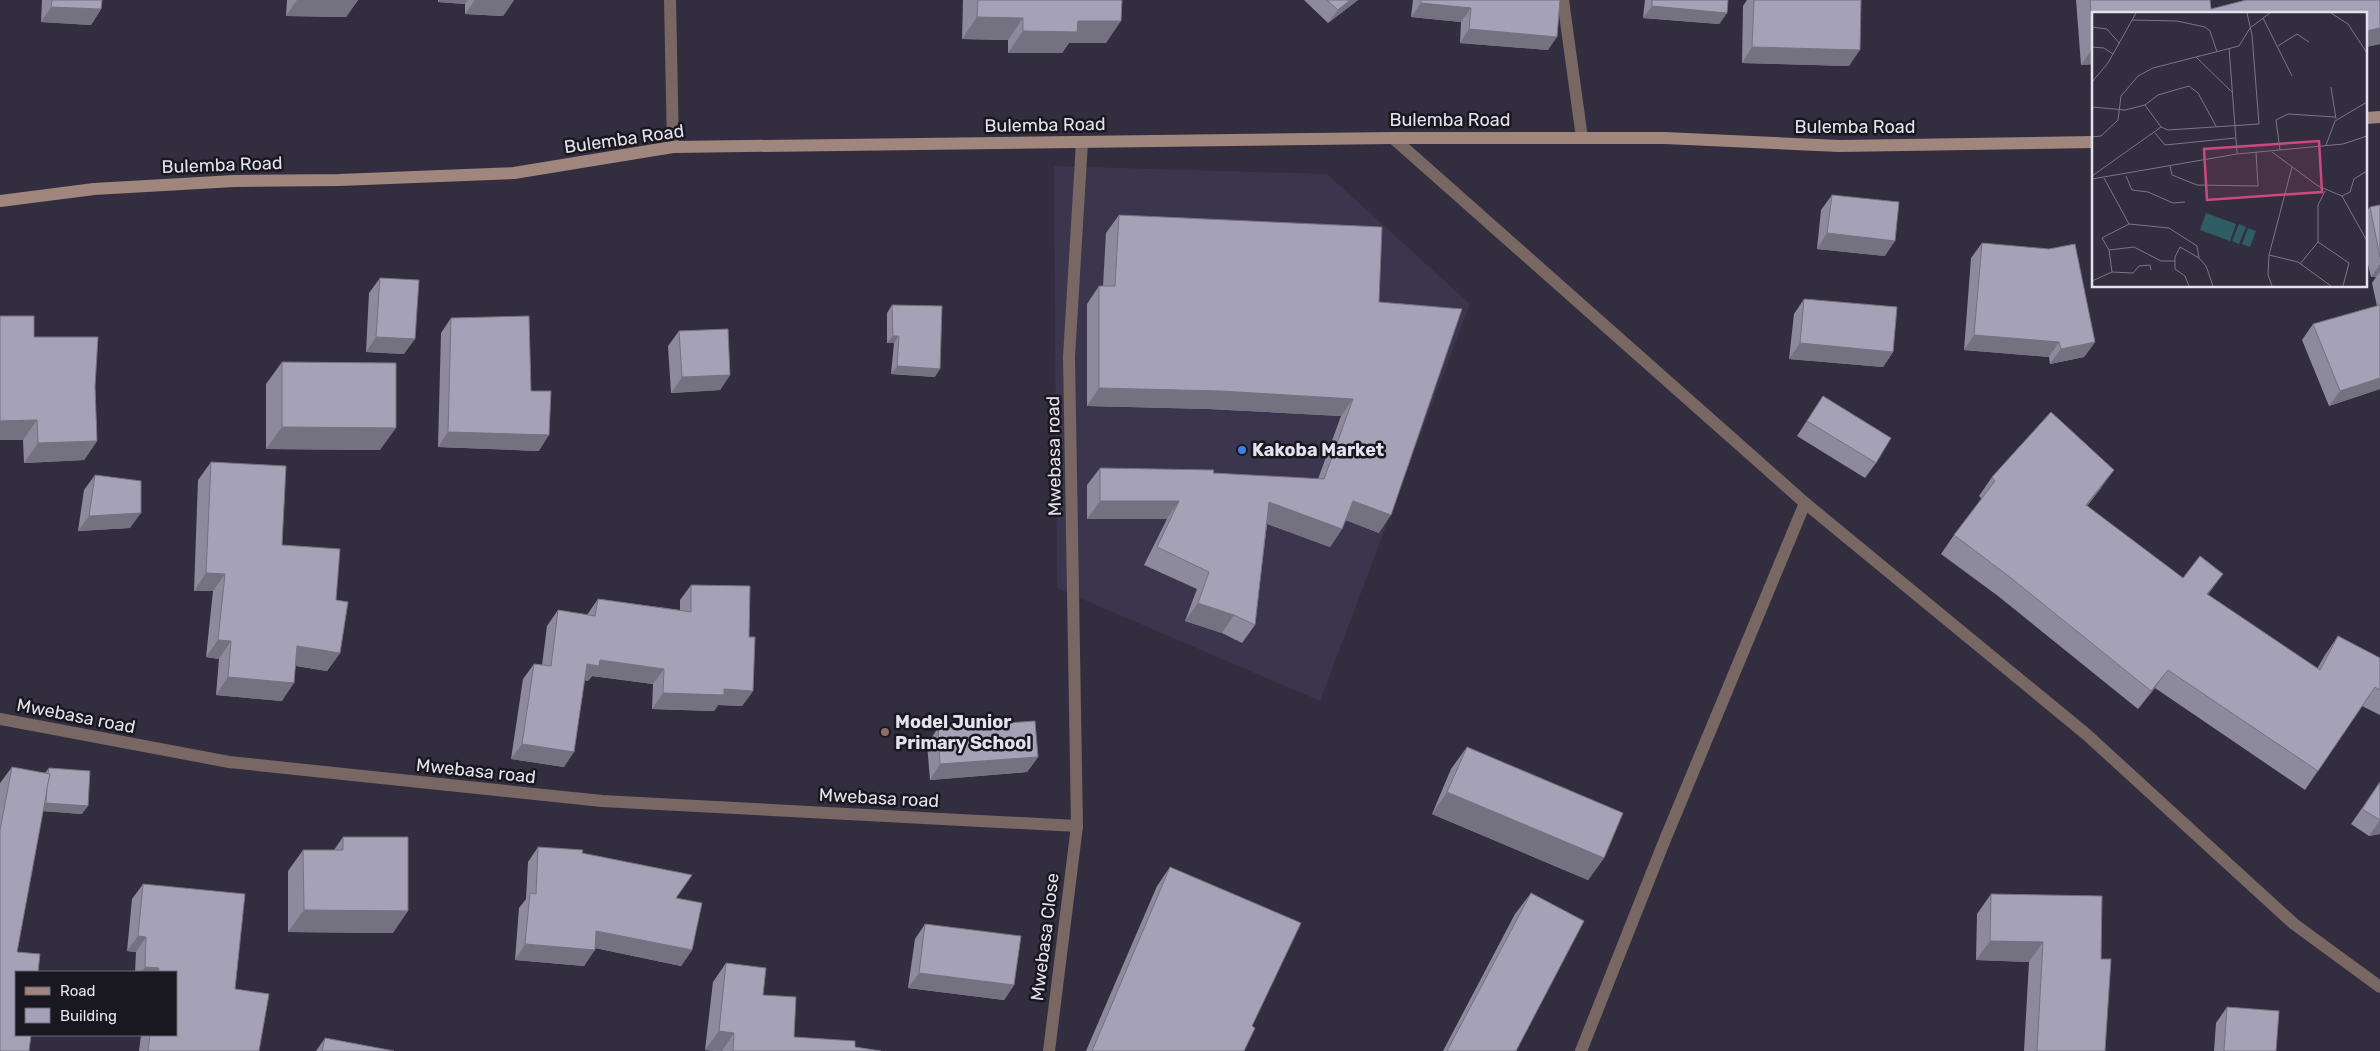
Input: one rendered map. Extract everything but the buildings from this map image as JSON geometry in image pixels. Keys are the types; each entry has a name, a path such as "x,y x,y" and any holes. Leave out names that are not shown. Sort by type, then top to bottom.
{"main road":[{"name":"Bulemba Road","path":"0,201 94,188 514,173 673,147 1393,138 1665,138 1838,146 2092,142"}],"street":[{"path":"670,0 673,147"},
{"path":"1563,0 1582,138"},
{"path":"1393,138 1805,503 2086,734 2294,924 2380,987"},
{"name":"Mwebasa road","path":"0,719 228,762 602,801 1077,826 1070,357 1082,142"},
{"path":"1581,1051 1664,842 1805,503"},
{"name":"Mwebasa Close","path":"1049,1051 1077,826"}],"shaded area":[{"path":"1054,166 1327,174 1470,304 1320,701 1057,588"}],"place":[{"name":"Kakoba Market","path":"1242,450"},
{"name":"Model Junior Primary School","path":"885,732"}]}
